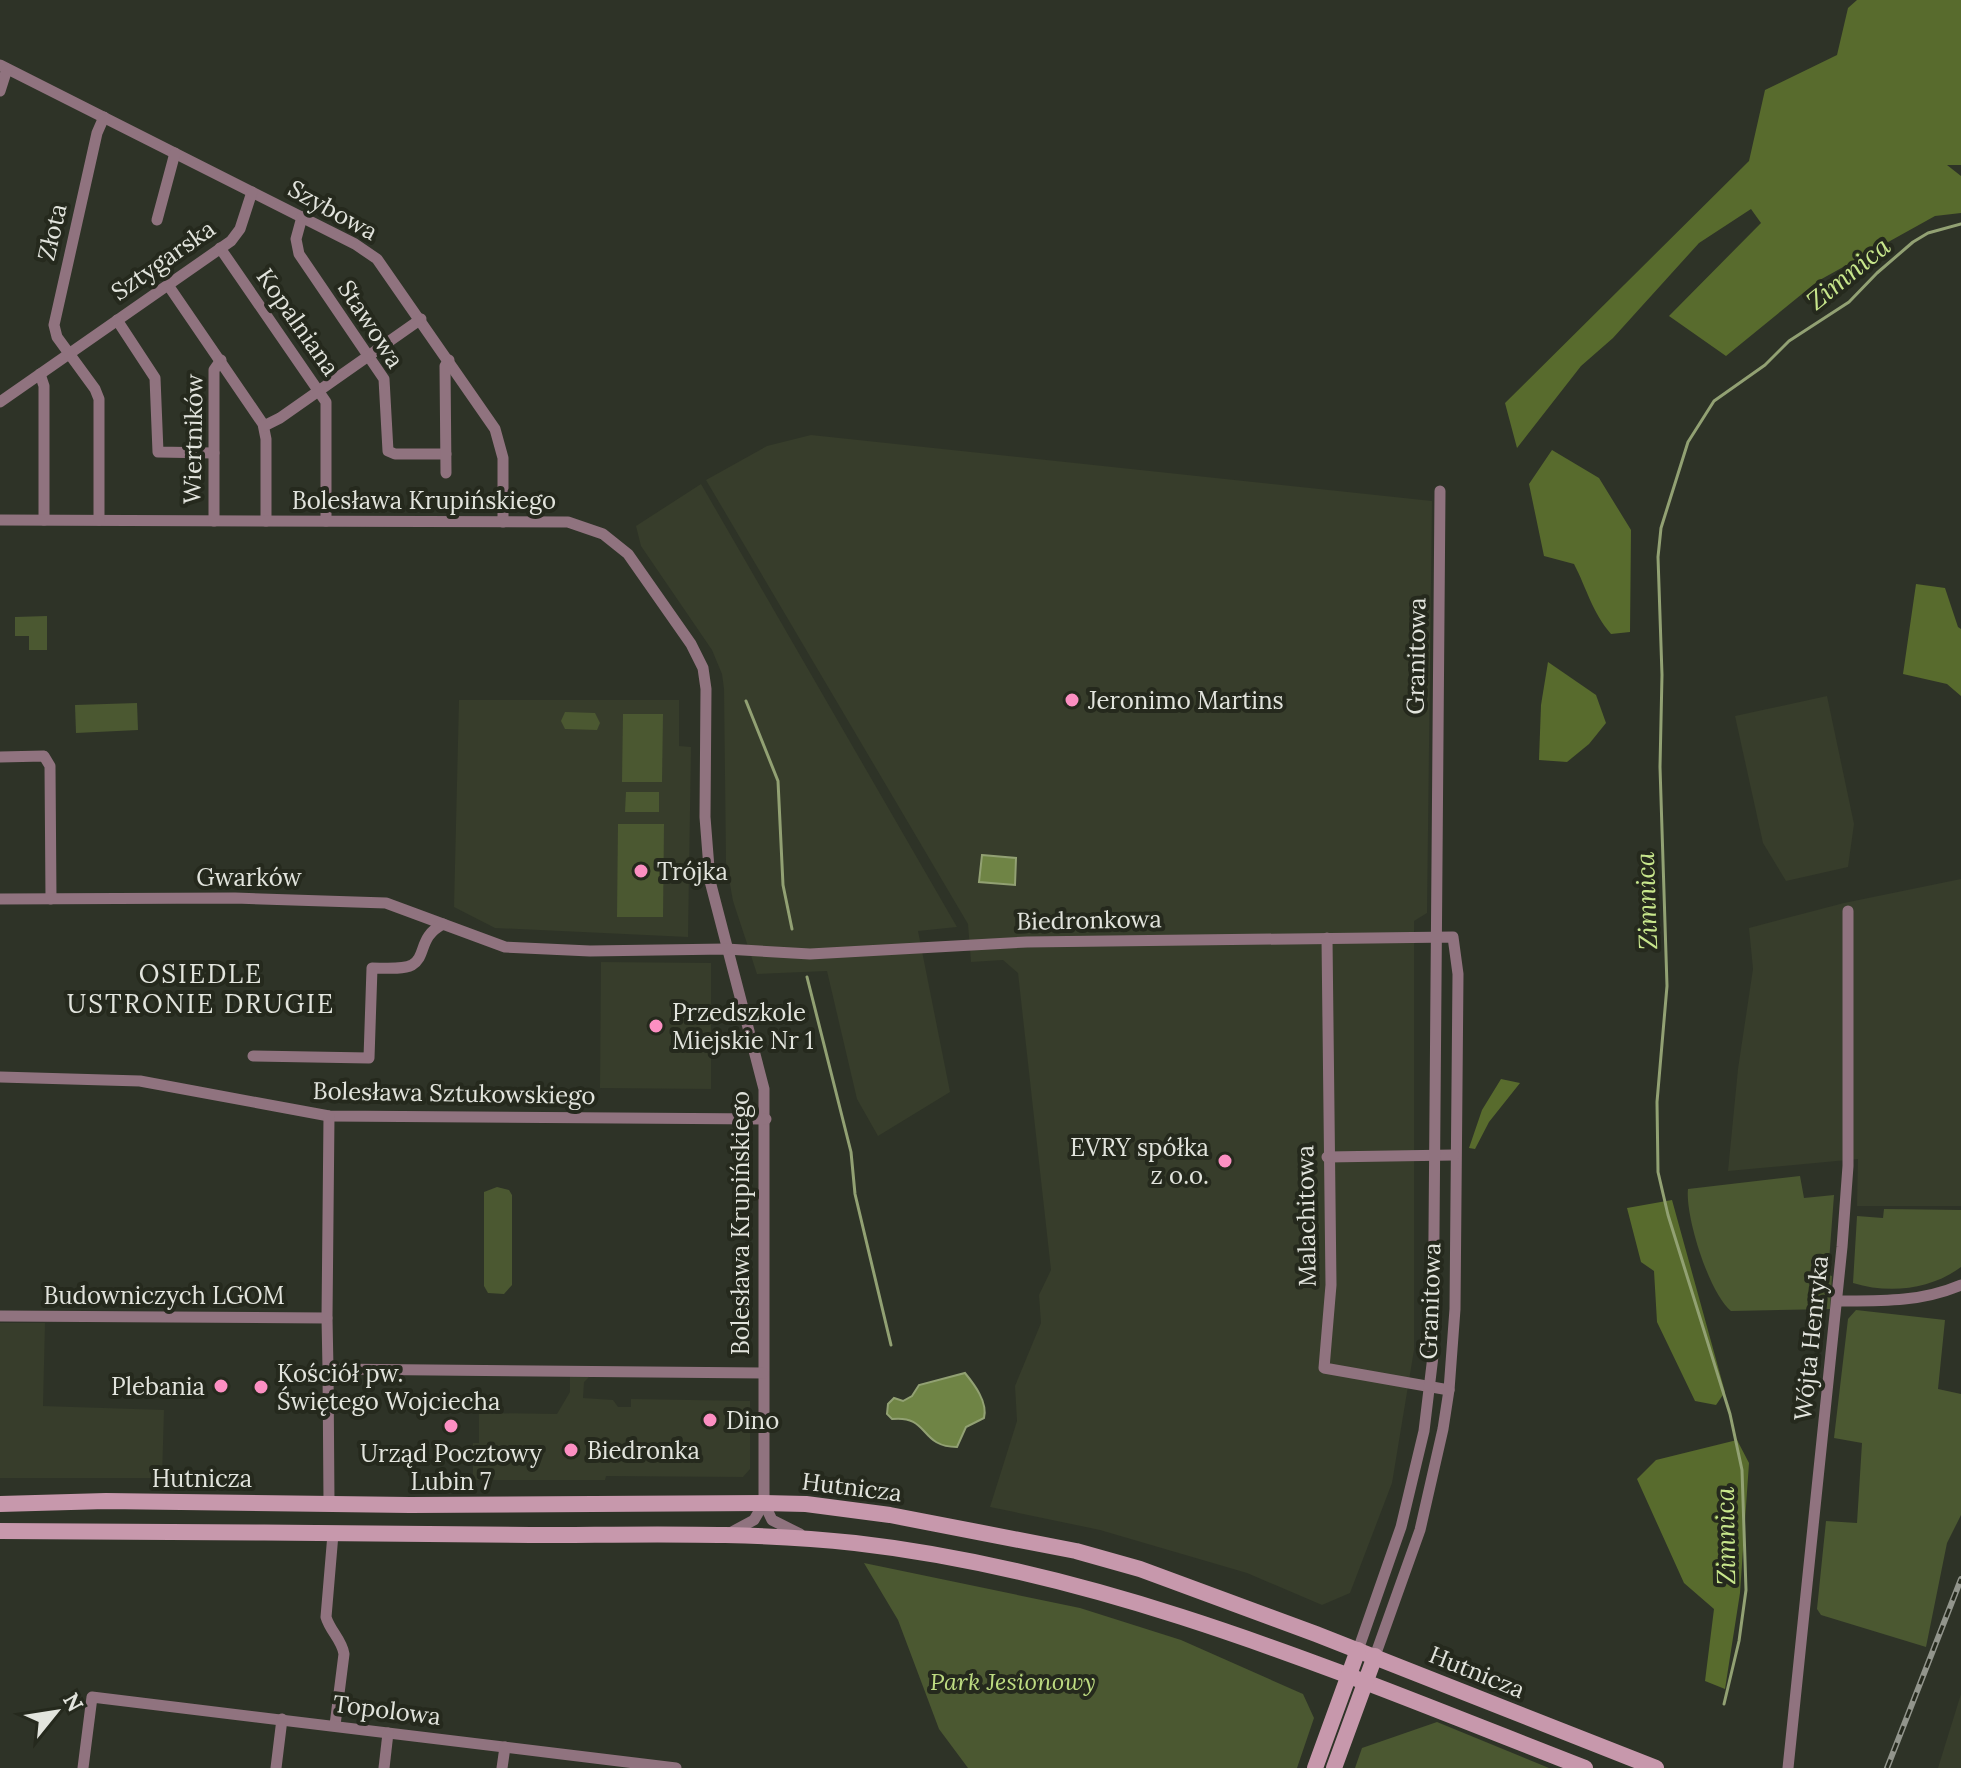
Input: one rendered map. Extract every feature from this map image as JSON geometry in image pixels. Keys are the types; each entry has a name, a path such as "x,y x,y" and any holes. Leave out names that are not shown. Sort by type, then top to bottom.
{"main road":[{"name":"Hutnicza","path":"0,1504 106,1501 410,1505 764,1503 806,1504 890,1515 1076,1551 1200,1589 1656,1768"},
{"name":"Hutnicza","path":"0,1531 722,1536 812,1539 900,1550 1030,1574 1102,1592 1300,1657 1585,1768"},
{"path":"1315,1768 1358,1650"},
{"path":"1334,1768 1375,1656"}],"street":[{"path":"0,91 4,67"},
{"name":"Szybowa","path":"4,67 357,245 375,258 487,414 498,436 503,460 503,522"},
{"name":"Złota","path":"70,353 57,337 54,322 97,133 104,117"},
{"path":"157,220 175,153"},
{"name":"Sztygarska","path":"0,402 220,248 238,232 252,192"},
{"name":"Stawowa","path":"302,217 296,239 299,254 386,383 386,446 389,451 394,454 446,454"},
{"name":"Kopalniana","path":"220,248 319,390 328,408 326,521"},
{"name":"Wiertników","path":"168,285 264,426"},
{"path":"266,521 264,426 421,319"},
{"name":"Sztygarska","path":"117,320 155,378 158,452 214,453"},
{"path":"70,353 99,399 99,520"},
{"name":"Wiertników","path":"214,521 214,371 221,360"},
{"path":"446,473 445,365 449,360"},
{"path":"40,374 44,384 44,520"},
{"name":"Granitowa","path":"1358,1650 1401,1527 1424,1431 1433,1356 1440,491"},
{"name":"Bolesława Krupińskiego","path":"0,520 568,522 591,528 628,554 699,659 706,689 705,817 710,881 760,1068 766,1119 764,1503"},
{"path":"0,757 44,756 50,766 51,899"},
{"name":"Gwarków","path":"0,899 237,898 386,903 505,947 590,951 726,949"},
{"name":"Wójta Henryka","path":"1788,1768 1839,1301 1848,1166 1848,911"},
{"path":"253,1056 369,1058 372,968 410,966 417,960 430,931 443,924"},
{"name":"Granitowa","path":"1375,1656 1420,1530 1449,1390 1455,1309 1458,974 1453,937"},
{"name":"Biedronkowa","path":"726,949 810,954 1027,942 1453,937"},
{"name":"Malachitowa","path":"1327,938 1327,1157 1331,1285 1324,1368 1449,1390"},
{"name":"Bolesława Sztukowskiego","path":"0,1077 140,1081 329,1116 766,1119"},
{"path":"329,1116 329,1502"},
{"path":"1327,1157 1454,1155"},
{"path":"1839,1301 1923,1298 1961,1285"},
{"name":"Budowniczych LGOM","path":"0,1316 327,1318"},
{"path":"328,1369 763,1373"},
{"path":"722,1536 754,1520 764,1503 776,1524 812,1539"},
{"path":"333,1534 326,1617 344,1654 335,1725"},
{"name":"Topolowa","path":"83,1768 92,1697 669,1768"},
{"path":"276,1768 282,1719"},
{"path":"384,1768 388,1733"},
{"path":"502,1768 505,1747"}],"shaded area":[{"path":"1857,0 1961,0 1961,165 1947,165 1961,176 1961,213 1935,216 1818,281 1726,356 1669,316 1761,223 1751,209 1699,243 1613,338 1581,366 1517,448 1505,403 1749,161 1765,90 1837,55 1848,8"},
{"path":"811,435 1432,501 1427,913 1414,921 1414,1350 1392,1483 1350,1593 1322,1605 1247,1573 1100,1530 990,1507 1017,1421 1015,1386 1041,1323 1039,1295 1051,1270 1018,973 1003,960 971,962 968,924 706,480 767,446"},
{"path":"1552,450 1599,478 1631,530 1630,632 1611,634 1594,609 1574,564 1544,556 1529,484"},
{"path":"701,484 957,927 918,931 950,1092 878,1136 857,1099 827,971 757,974 733,901 726,862 722,674 712,650 641,546 636,526"},
{"path":"1916,584 1945,588 1961,629 1961,696 1947,684 1903,674"},
{"path":"1548,662 1596,695 1606,723 1589,744 1567,762 1539,760 1541,705"},
{"path":"1827,696 1854,824 1848,867 1786,881 1763,843 1735,716"},
{"path":"459,700 679,700 679,746 691,747 688,937 495,928 454,907"},
{"path":"982,855 1016,858 1015,885 979,882"},
{"path":"1961,879 1961,1206 1857,1206 1858,1159 1728,1171 1738,1069 1753,969 1749,928 1844,903"},
{"name":"Przedszkole Miejskie Nr 1","path":"601,962 711,963 711,1089 600,1088"},
{"path":"1501,1079 1520,1083 1489,1122 1475,1149 1469,1148 1482,1110"},
{"path":"1672,1200 1725,1392 1716,1405 1695,1401 1657,1322 1654,1271 1641,1262 1627,1208"},
{"path":"0,1323 45,1323 43,1406 164,1410 162,1478 0,1478"},
{"path":"965,1373 979,1394 985,1412 984,1418 966,1427 957,1447 936,1442 913,1422 892,1419 887,1414 888,1404 894,1398 903,1401 912,1396 919,1385"},
{"path":"570,1376 589,1377 584,1382 583,1398 613,1400 618,1407 631,1407 631,1399 750,1401 750,1469 743,1477 606,1476 605,1480 473,1480 473,1443 479,1443 479,1413 557,1414 570,1392"},
{"path":"1737,1440 1749,1463 1740,1593 1725,1689 1705,1681 1714,1609 1684,1583 1637,1479 1656,1460"},
{"path":"1961,1694 1961,1768 1938,1768"}],"green space":[{"path":"47,616 47,650 29,650 29,636 15,636 15,617"},
{"path":"137,703 138,730 76,733 75,705"},
{"path":"565,712 595,713 600,723 597,730 565,729 561,721"},
{"path":"623,714 663,714 662,782 622,782"},
{"path":"626,792 659,792 659,812 625,812"},
{"name":"Trójka","path":"618,824 664,824 663,917 617,917"},
{"path":"1800,1176 1804,1198 1834,1195 1828,1275 1832,1276 1830,1309 1731,1311 1715,1288 1700,1253 1690,1217 1688,1189"},
{"path":"497,1187 509,1190 512,1195 512,1285 504,1294 488,1293 484,1286 484,1192"},
{"path":"1884,1209 1961,1210 1961,1267 1936,1281 1909,1288 1881,1288 1853,1283 1857,1216 1883,1218"},
{"path":"1856,1310 1945,1320 1938,1389 1961,1394 1961,1515 1947,1543 1926,1647 1821,1615 1817,1609 1826,1521 1857,1523 1862,1443 1834,1438 1848,1319"},
{"name":"Park Jesionowy","path":"864,1563 1080,1608 1181,1640 1303,1694 1314,1718 1297,1768 968,1768 939,1729 898,1620"},
{"path":"1437,1722 1549,1768 1355,1768 1362,1748"}],"waterway":[{"name":"Zimnica","path":"1724,1704 1739,1641 1746,1590 1742,1470 1730,1414 1668,1215 1658,1172 1657,1102 1667,986 1660,767 1662,675 1658,557 1661,528 1688,442 1714,401 1765,365 1789,341 1849,302 1913,242 1928,233 1961,224"},
{"path":"746,701 778,781 783,885 792,929"},
{"path":"807,977 851,1152 855,1194 891,1345"}],"railway":[{"path":"1887,1768 1961,1579"}],"place":[{"name":"Jeronimo Martins","path":"1072,700"},
{"name":"Trójka","path":"641,871"},
{"name":"Przedszkole Miejskie Nr 1","path":"656,1026"},
{"name":"EVRY spółka z o.o.","path":"1225,1161"},
{"name":"Plebania","path":"221,1386"},
{"name":"Kościół pw. Świętego Wojciecha","path":"261,1387"},
{"name":"Dino","path":"710,1420"},
{"name":"Urząd Pocztowy Lubin 7","path":"451,1426"},
{"name":"Biedronka","path":"571,1450"}],"district":[{"name":"OSIEDLE USTRONIE DRUGIE","path":"201,988"}]}
